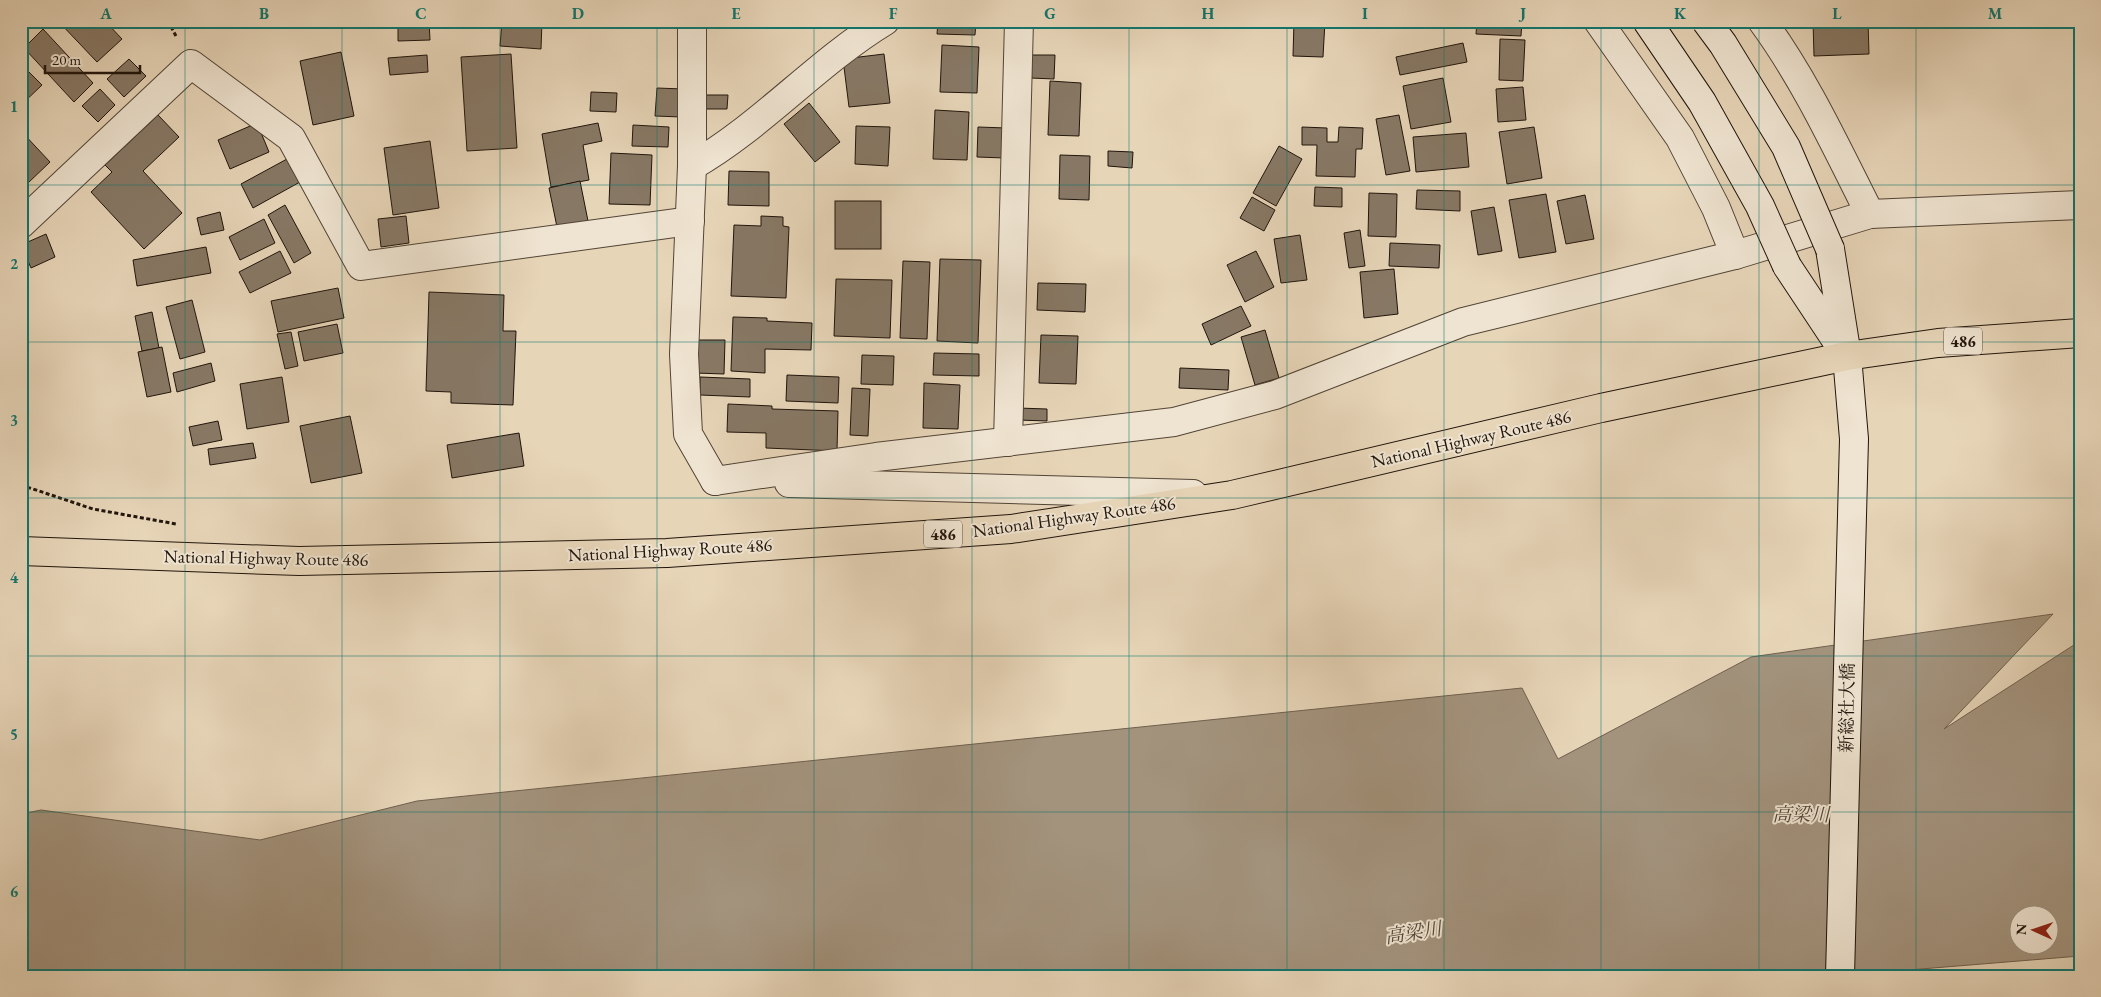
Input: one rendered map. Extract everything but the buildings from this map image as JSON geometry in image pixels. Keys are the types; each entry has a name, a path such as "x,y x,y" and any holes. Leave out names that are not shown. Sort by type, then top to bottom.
{"highway":[{"name":"National Highway Route 486","path":"21,551 299,561 667,553 1011,529 1232,495 1601,408 1847,356 1938,343 2080,333"}],"street":[{"path":"692,21 692,166 684,354 688,434 715,481"},
{"path":"692,166 724,148 851,42 885,21"},
{"path":"1008,442 1019,21"},
{"path":"1598,21 1680,138 1716,208 1735,255"},
{"path":"1647,21 1706,111 1760,206 1787,266 1847,356"},
{"name":"新総社大橋","path":"1706,21 1786,147 1830,250 1847,356 1854,439 1840,976"},
{"path":"1762,21 1776,40 1816,108 1870,214"},
{"path":"21,224 192,64 291,138 361,266 690,221"},
{"path":"715,481 876,457 1174,422 1276,396 1463,322 1735,255 1870,214 2080,205"},
{"path":"715,481 1232,495"}],"path":[{"path":"21,485 93,509 179,525"}],"water":[{"name":"高梁川","path":"2053,614 1944,729 2080,641 2080,956 1835,976 21,976 21,814 41,810 260,840 417,801 1522,688 1558,759 1751,657"}]}
